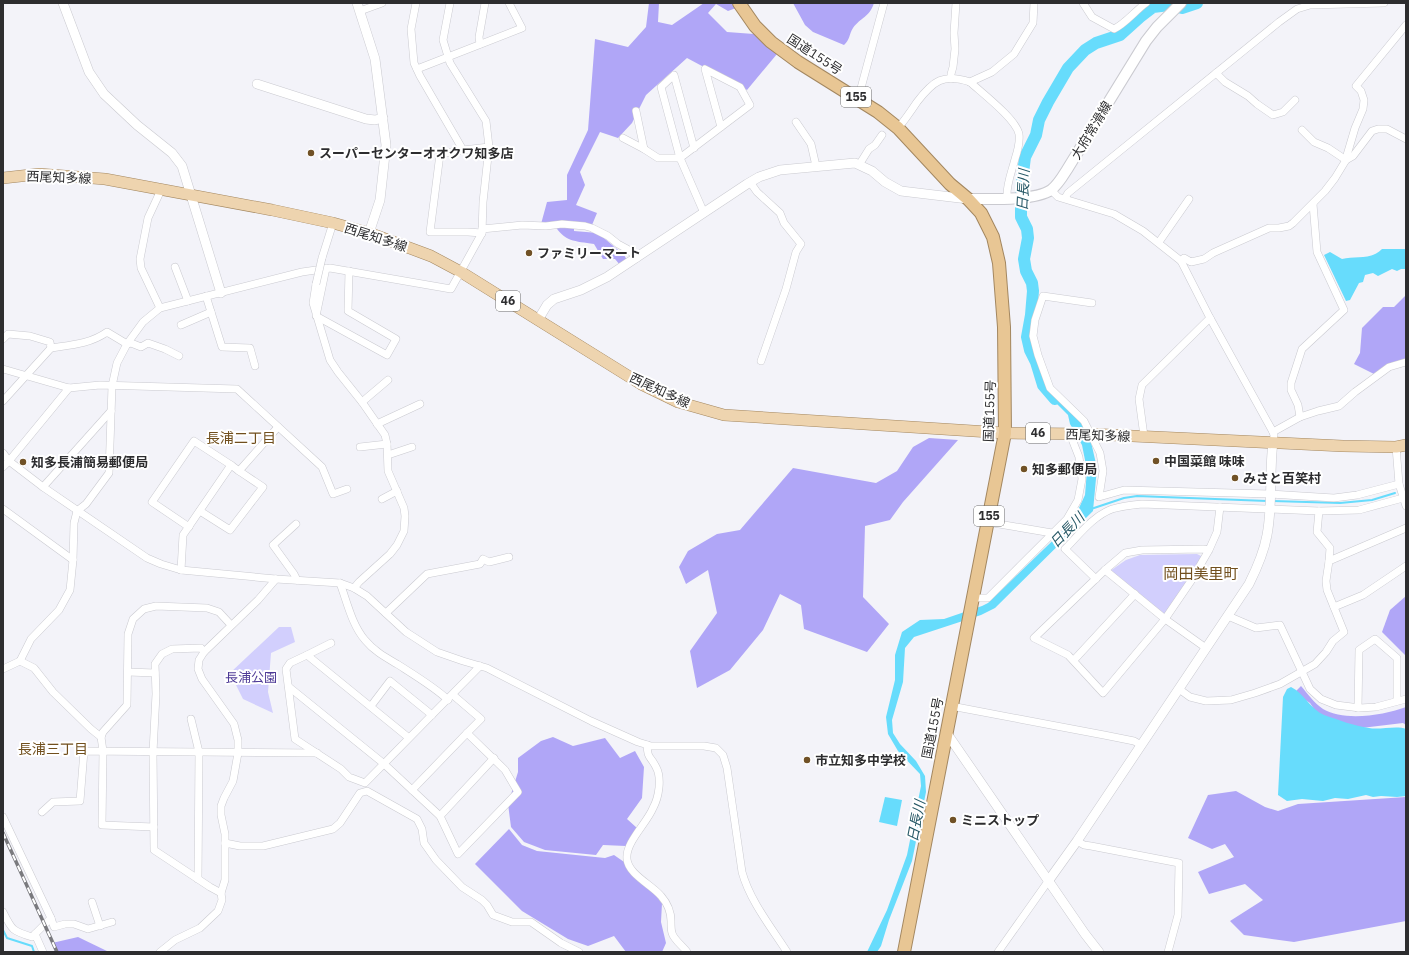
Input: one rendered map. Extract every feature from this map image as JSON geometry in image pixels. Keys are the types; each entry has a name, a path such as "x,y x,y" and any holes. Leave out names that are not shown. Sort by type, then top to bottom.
{"highway":[{"name":"国道155号","path":"739,3 755,26 771,42 798,62 878,112 898,128 950,184 968,199 981,213 993,237 999,263 1004,327 1005,433 904,952"}],"main road":[{"name":"大府常滑線","path":"1051,190 1060,181 1146,41 1178,5"},
{"name":"西尾知多線","path":"3,178 39,174 105,179 332,223 369,233 431,256 461,272 641,384 680,402 724,415 1005,433 1273,437 1343,446 1401,446"},
{"path":"968,199 1016,198 1041,195 1051,190"}],"street":[{"path":"63,3 89,72 104,94 128,117 172,153 182,166 221,293"},
{"path":"369,233 376,213 386,145 375,59 359,7 382,3"},
{"path":"416,3 411,29 414,63 463,150"},
{"path":"3,669 20,662 31,639 58,610 70,590 73,560 74,523 77,511 86,504 109,473 112,386 117,363 127,344 143,322 160,308 302,272 326,268 451,289 482,231 483,202 489,147 486,121 447,56 443,40 450,3"},
{"path":"480,44 479,38 485,3"},
{"path":"417,69 522,28 509,3"},
{"path":"857,98 884,3"},
{"path":"951,79 951,74 954,67 956,3"},
{"path":"970,82 992,72 1014,54 1033,23 1034,3"},
{"path":"1083,3 1092,17 1114,30 1146,3"},
{"path":"1065,198 1074,188 1297,9 1310,5 1384,3"},
{"path":"1181,261 1184,258 1191,262 1204,259 1212,253 1269,228 1279,228 1291,225 1313,204 1335,178 1347,159 1355,128 1363,109 1364,100 1361,91 1356,86 1406,25"},
{"path":"623,138 658,158 680,158 694,148 722,127 750,106 740,87 705,69 722,127"},
{"path":"1216,73 1225,82 1248,96 1273,115 1283,112 1295,100"},
{"path":"694,148 674,75 661,87 680,158 704,213"},
{"path":"898,128 930,86 940,80 951,79 970,82 1017,127 1019,134 1019,145 1007,190 1016,198"},
{"path":"257,84 366,119 375,120 383,118"},
{"path":"636,111 644,149"},
{"path":"796,122 810,144 816,166"},
{"path":"1347,159 1353,156 1372,131 1387,129 1406,139"},
{"path":"1302,130 1314,142 1347,159"},
{"path":"859,165 869,149 875,145 882,135"},
{"path":"489,147 440,154 430,232 482,231 522,225 546,226 562,224 585,226 608,236 629,250 637,258"},
{"path":"538,320 547,305 554,299 571,294 607,277 750,182 759,177 780,170 855,163 872,171 901,191 968,199"},
{"path":"750,182 757,192 780,213 784,223 801,244 796,252 786,289 761,361"},
{"path":"160,308 141,268 140,259 148,218 161,190"},
{"path":"998,952 1077,841 1249,584 1259,563 1267,534 1270,502 1273,437 1181,261 1159,242 1114,214 1058,197 1051,190"},
{"path":"1159,242 1189,199"},
{"path":"1300,417 1298,405 1291,390 1291,383 1302,349 1344,310 1317,252 1313,204"},
{"path":"332,223 316,284 313,303 316,316 330,360 385,435 388,444 388,471 397,491 405,516 404,531 390,554 354,588"},
{"path":"175,267 188,301"},
{"path":"316,316 326,268"},
{"path":"316,316 388,355 396,339 348,311 349,271"},
{"path":"206,296 222,347 250,348 255,366"},
{"path":"1092,303 1043,296 1035,320 1033,336 1050,388 1084,421 1100,453 1103,471 1099,497 1124,490 1270,502 1319,511 1359,510 1403,497"},
{"path":"181,325 211,312"},
{"path":"1144,436 1138,399 1142,385 1210,318"},
{"path":"3,401 51,348 88,342 107,332 127,344 131,343 141,347 148,343 179,356"},
{"path":"3,339 8,334 30,336 50,342 51,348"},
{"path":"1273,437 1300,417 1339,406 1389,367 1406,362"},
{"path":"3,369 69,388 100,385 237,389 322,467 334,494 347,489"},
{"path":"362,402 388,380"},
{"path":"3,467 69,388"},
{"path":"377,424 420,404"},
{"path":"44,487 111,411"},
{"path":"239,471 278,427"},
{"path":"972,598 988,598 1067,519 1078,500 1082,479 1079,457 1071,434"},
{"path":"189,527 152,502 194,441 263,487 230,530 200,511"},
{"path":"360,447 388,444"},
{"path":"1401,446 1399,485 1406,506"},
{"path":"388,455 412,447"},
{"path":"3,453 9,461 77,511 147,558 160,564 181,570 276,579 340,583 354,588 367,596 406,632 437,652 480,666 505,677 591,721 638,742 648,745 712,746 720,751 726,761 745,884 787,952"},
{"path":"181,570 183,535 230,465"},
{"path":"1096,579 1065,549 1096,517 1111,510 1124,506 1142,504 1220,507 1334,498 1356,495 1399,485"},
{"path":"382,499 397,491"},
{"path":"1209,550 1142,550 1125,553 1105,570 1034,638 1063,652 1074,660 1102,693 1165,619 1191,581 1209,550 1217,532 1220,507"},
{"path":"3,509 73,560"},
{"path":"1179,689 1197,700 1218,702 1255,693 1280,684 1315,664 1326,652 1333,641 1344,632 1327,590 1326,581 1330,548 1317,532 1319,511"},
{"path":"987,522 1052,533"},
{"path":"296,524 273,546 297,580"},
{"path":"1329,560 1406,528"},
{"path":"386,613 427,574 480,564 483,559 489,562 509,557"},
{"path":"1334,607 1363,595 1406,566"},
{"path":"1105,570 1165,619 1206,648"},
{"path":"160,952 175,940 200,928 218,911 222,900 221,893 224,880 225,834 221,815 224,798 233,781 238,753 238,740 234,724 202,679 198,670 198,660 231,625 258,600 276,579"},
{"path":"340,583 355,624 365,641 376,652 450,697 481,719 412,790"},
{"path":"1074,660 1135,594"},
{"path":"154,827 102,825 103,751 101,737 103,732 127,705 128,634 133,619 144,609 156,606 208,608 219,612 231,625"},
{"path":"1228,616 1256,628 1280,625 1310,690 1322,699 1336,705 1358,708 1376,707 1397,700 1406,699"},
{"path":"1358,708 1359,650 1375,639 1397,658 1397,700"},
{"path":"330,643 290,663 286,670 295,740 318,753 341,769 349,777 365,783 480,666"},
{"path":"204,652 201,648 172,649 162,654 155,664 154,850 221,893"},
{"path":"307,655 409,738"},
{"path":"20,662 34,668 53,692 101,737"},
{"path":"128,672 155,672"},
{"path":"371,706 390,681 432,715"},
{"path":"289,687 383,763 440,816 458,854 518,792 505,770 467,733"},
{"path":"951,706 1134,741 1141,745"},
{"path":"191,720 199,752 198,879"},
{"path":"946,732 1085,934 1099,952"},
{"path":"648,745 649,757 657,768 659,776 657,797 650,817 629,847 626,857 627,863 631,870 661,895 671,913 671,932 687,952"},
{"path":"42,812 53,802 80,801 84,751 318,753"},
{"path":"440,816 494,758"},
{"path":"225,843 240,846 264,846 333,829 340,824 360,793 367,791 417,819 422,829 424,843 436,860 462,887 482,900 493,915 512,922 531,922 561,943 579,952"},
{"path":"3,817 54,927 65,924 74,924 88,929 112,922"},
{"path":"1077,841 1084,845 1179,863 1178,915 1168,952"},
{"path":"92,902 100,926"},
{"path":"3,912 11,929 32,937 51,918"},
{"path":"35,934 43,952"}],"green space":[{"path":"1197,554 1201,556 1201,562 1164,615 1110,571 1126,560 1140,555"},
{"name":"長浦公園","path":"279,627 291,627 295,642 271,653 268,692 273,713 243,699 230,673"}],"shaded area":[{"path":"649,3 659,3 658,22 672,25 704,3 732,3 736,8 728,11 716,4 708,13 727,32 754,34 777,54 747,90 687,58 646,95 632,123 618,138 600,132 580,172 585,185 576,205 597,213 592,225 574,224 574,231 598,233 624,255 627,260 620,265 615,259 603,259 594,244 571,240 562,234 554,224 541,224 547,202 567,200 567,175 588,130 595,39 628,47 646,27"},
{"path":"793,3 874,3 870,12 853,28 844,45 813,32 805,25"},
{"path":"1406,295 1406,364 1374,374 1354,364 1360,353 1362,328 1383,307 1394,307"},
{"path":"929,438 958,440 903,502 890,520 865,526 863,597 889,624 867,652 804,629 801,605 780,594 763,630 730,670 697,688 690,651 717,613 708,570 686,584 679,567 688,551 717,534 740,530 793,468 876,483 897,471 913,447"},
{"path":"1406,596 1406,656 1382,632 1390,610"},
{"path":"1301,686 1320,707 1332,713 1342,715 1376,715 1406,707 1406,725 1403,723 1353,729 1316,712 1310,703 1294,693"},
{"path":"553,737 573,746 605,738 620,758 635,751 644,767 642,798 627,819 637,828 626,846 603,845 596,855 545,850 524,842 511,827 508,804 518,772 518,758 541,741"},
{"path":"1236,791 1265,807 1278,811 1298,804 1406,797 1406,921 1294,942 1244,935 1230,921 1263,900 1245,884 1209,894 1198,872 1234,857 1225,844 1212,849 1188,838 1208,795"},
{"path":"509,829 522,845 537,851 605,858 614,855 627,864 645,881 662,903 661,922 666,943 662,952 626,952 614,936 588,946 568,939 522,911 475,864"},
{"path":"78,937 109,952 55,952 52,943"}],"water":[{"path":"1382,249 1406,249 1406,269 1397,271 1392,269 1378,276 1373,273 1365,275 1363,282 1359,283 1350,300 1346,301 1324,255 1330,252 1342,259 1363,257 1373,255"},
{"path":"1046,388 1082,423 1091,442 1097,468 1093,511 995,608 981,615 914,637 905,648 903,682 892,720 893,733 900,744 916,761 925,776 926,792 912,861 889,920 881,946 877,952 867,952 887,910 907,855 921,786 920,774 898,751 888,734 886,717 895,680 895,655 902,632 920,620 944,619 988,603 1073,521 1085,495 1087,470 1082,445 1070,424 1068,415 1043,390"},
{"path":"1291,687 1300,693 1319,713 1324,715 1363,727 1398,727 1406,729 1406,796 1373,797 1366,795 1348,799 1335,798 1323,801 1302,799 1287,801 1278,795 1283,697 1287,689"},
{"path":"885,797 902,800 897,826 879,822"}],"waterway":[{"name":"日長川","path":"1055,399 1043,385 1036,362 1030,350 1027,337 1033,291 1032,283 1026,271 1024,259 1028,238 1027,229 1021,217 1021,189 1025,157 1036,135 1039,120 1048,102 1068,68 1085,50 1096,43 1120,35 1153,7 1169,5 1182,8 1197,3"},
{"path":"1273,501 1340,503 1372,500 1395,493"},
{"path":"1091,509 1124,498 1137,496 1267,501"},
{"path":"3,930 7,938 32,946 34,952"}],"railway":[{"path":"3,833 57,952"}],"place":[{"name":"スーパーセンターオオクワ知多店","path":"311,153"},
{"name":"ファミリーマート","path":"529,253"},
{"name":"中国菜館 味味","path":"1156,461"},
{"name":"知多長浦簡易郵便局","path":"23,462"},
{"name":"知多郵便局","path":"1024,469"},
{"name":"みさと百笑村","path":"1235,478"},
{"name":"市立知多中学校","path":"807,760"},
{"name":"ミニストップ","path":"953,820"}],"district":[{"name":"長浦二丁目","path":"241,438"},
{"name":"岡田美里町","path":"1201,574"},
{"name":"長浦三丁目","path":"53,749"}]}
